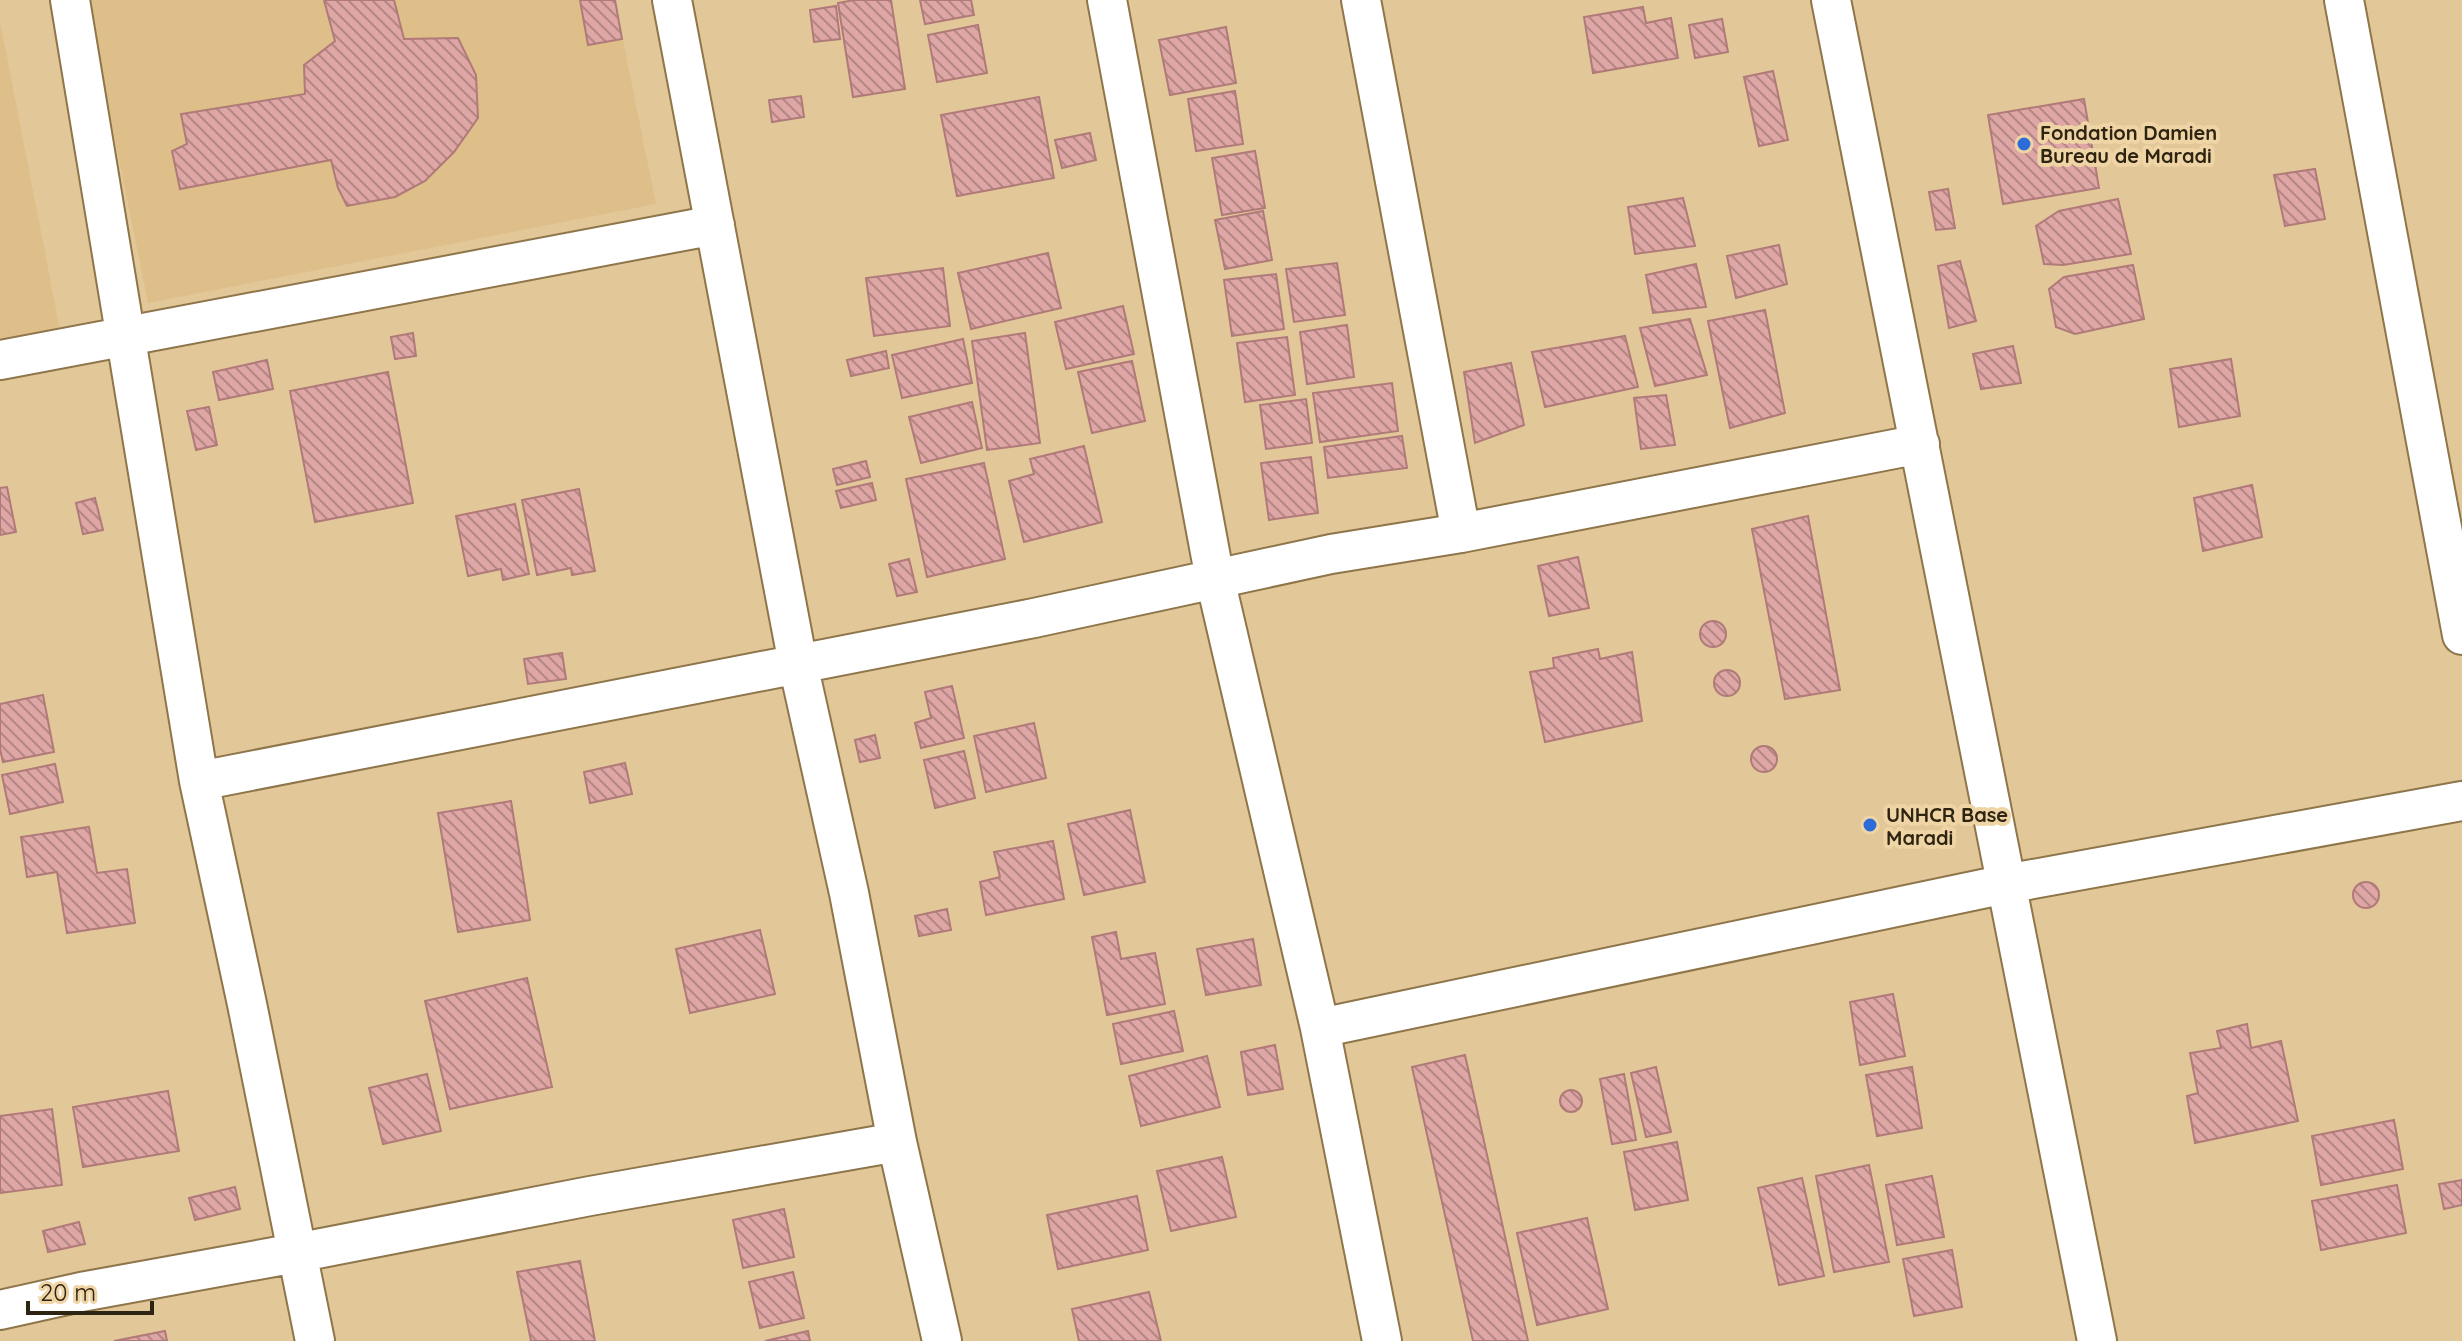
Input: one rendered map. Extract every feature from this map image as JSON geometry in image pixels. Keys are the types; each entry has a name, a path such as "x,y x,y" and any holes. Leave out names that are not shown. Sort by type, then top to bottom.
{"street":[{"path":"70,0 199,781 315,1341"},
{"path":"672,0 798,664 849,893 897,1142 942,1341"},
{"path":"1107,0 1215,579 1320,1028 1382,1341"},
{"path":"1361,0 1461,533"},
{"path":"1831,0 2006,884 2091,1340"},
{"path":"2344,0 2462,635"},
{"path":"0,360 715,225"},
{"path":"199,781 1034,618 1331,554 1461,533 1920,444"},
{"path":"1320,1028 2006,884 2462,801"},
{"path":"0,1310 590,1196 897,1142"}],"shaded area":[{"path":"87,0 615,0 656,204 148,303"},
{"path":"0,21 60,330 0,339"}],"building":[{"path":"324,0 394,0 404,39 458,38 476,75 478,118 454,152 425,181 395,197 347,206 338,188 331,160 180,189 172,151 187,144 181,114 305,94 304,65 335,41"},
{"path":"580,0 615,0 622,39 588,45"},
{"path":"891,0 905,89 853,97 838,3"},
{"path":"920,0 971,0 974,15 925,24"},
{"path":"836,6 840,39 814,42 810,10"},
{"path":"1643,7 1646,23 1671,18 1678,58 1593,73 1584,17"},
{"path":"1722,19 1728,52 1695,58 1689,25"},
{"path":"978,25 987,73 937,82 928,35"},
{"path":"1226,27 1236,83 1170,95 1159,40"},
{"path":"1773,71 1788,140 1759,146 1744,77"},
{"path":"1235,91 1243,144 1196,151 1188,99"},
{"path":"801,96 804,117 772,122 769,100"},
{"path":"1039,97 1054,178 957,196 941,115"},
{"path":"2084,99 2099,188 2003,204 1988,115"},
{"path":"1090,133 1096,160 1062,168 1055,140"},
{"path":"1255,151 1265,208 1222,215 1212,158"},
{"path":"2315,169 2325,219 2285,226 2274,175"},
{"path":"1948,189 1955,228 1936,230 1929,192"},
{"path":"1683,198 1695,246 1635,254 1628,207"},
{"path":"2118,199 2131,254 2063,265 2044,264 2036,226 2059,211"},
{"path":"1263,211 1272,260 1225,269 1215,220"},
{"path":"1779,245 1787,284 1736,298 1727,256"},
{"path":"1048,253 1061,308 971,329 958,273"},
{"path":"1960,261 1976,321 1949,328 1938,266"},
{"path":"1337,263 1345,315 1294,322 1286,269"},
{"path":"1696,264 1706,307 1653,313 1646,275"},
{"path":"2133,265 2144,319 2075,334 2056,327 2049,289 2064,277"},
{"path":"943,268 950,326 874,336 866,278"},
{"path":"1276,274 1284,329 1232,336 1224,280"},
{"path":"1123,306 1134,354 1066,369 1055,322"},
{"path":"1765,310 1785,413 1730,428 1708,321"},
{"path":"1690,319 1707,375 1655,386 1640,328"},
{"path":"1347,325 1354,377 1307,384 1300,332"},
{"path":"413,333 416,356 395,359 391,337"},
{"path":"1025,333 1040,443 987,450 972,341"},
{"path":"1625,336 1638,387 1545,407 1532,352"},
{"path":"1287,337 1295,395 1245,402 1237,343"},
{"path":"963,339 972,383 902,398 892,355"},
{"path":"2013,346 2021,383 1981,389 1973,354"},
{"path":"886,351 889,368 851,376 847,360"},
{"path":"2231,359 2240,416 2179,427 2170,369"},
{"path":"267,360 273,389 219,400 213,372"},
{"path":"1132,361 1145,421 1092,433 1078,372"},
{"path":"1511,363 1524,425 1475,443 1464,372"},
{"path":"388,372 413,503 315,522 290,391"},
{"path":"1392,383 1398,431 1320,442 1313,393"},
{"path":"1666,395 1675,445 1641,449 1634,398"},
{"path":"1306,399 1312,443 1266,449 1260,405"},
{"path":"972,402 982,448 921,463 909,417"},
{"path":"209,407 217,445 196,450 187,411"},
{"path":"1402,436 1407,468 1328,478 1324,447"},
{"path":"1084,446 1102,522 1024,542 1009,481 1034,474 1030,459"},
{"path":"1311,457 1318,513 1269,520 1261,463"},
{"path":"866,461 870,477 837,485 833,469"},
{"path":"984,463 1005,559 927,577 906,479"},
{"path":"872,483 876,500 841,508 836,491"},
{"path":"2252,485 2262,537 2203,551 2194,498"},
{"path":"7,487 16,532 0,535 0,488"},
{"path":"579,489 595,571 572,575 571,568 537,575 522,500"},
{"path":"95,498 103,530 83,534 76,503"},
{"path":"515,504 529,574 503,580 501,569 468,576 456,516"},
{"path":"1808,516 1840,690 1785,699 1752,529"},
{"path":"1578,557 1589,608 1549,616 1538,566"},
{"path":"909,559 917,592 897,596 889,564"},
{"path":"1713,621 1722,625 1726,634 1722,643 1713,647 1704,643 1700,634 1704,625"},
{"path":"1598,649 1600,659 1632,652 1642,721 1545,742 1530,672 1554,668 1553,658"},
{"path":"562,653 566,679 528,684 524,659"},
{"path":"1727,670 1736,674 1740,683 1736,692 1727,696 1718,692 1714,683 1718,674"},
{"path":"952,686 964,738 921,748 915,723 931,718 925,692"},
{"path":"43,695 54,752 3,762 0,704"},
{"path":"1034,723 1046,778 986,792 974,736"},
{"path":"875,735 880,758 860,762 855,740"},
{"path":"1764,746 1773,750 1777,759 1773,768 1764,772 1755,768 1751,759 1755,750"},
{"path":"964,751 975,798 935,808 924,760"},
{"path":"625,763 632,794 590,803 584,772"},
{"path":"55,764 63,802 10,814 2,775"},
{"path":"511,801 530,920 458,932 438,813"},
{"path":"1130,810 1145,882 1084,895 1068,824"},
{"path":"89,827 97,873 127,869 135,923 67,933 57,872 27,877 21,837"},
{"path":"1053,841 1064,899 986,915 980,882 1000,877 994,852"},
{"path":"2366,882 2375,886 2379,895 2375,904 2366,908 2357,904 2353,895 2357,886"},
{"path":"947,909 951,930 919,936 915,916"},
{"path":"760,930 775,994 690,1013 676,949"},
{"path":"1116,932 1121,959 1155,953 1165,1004 1107,1015 1092,937"},
{"path":"1253,939 1261,985 1206,995 1197,949"},
{"path":"527,978 552,1087 450,1109 425,1001"},
{"path":"1893,994 1905,1056 1860,1065 1850,1002"},
{"path":"1174,1011 1183,1051 1121,1064 1113,1024"},
{"path":"2247,1024 2251,1048 2281,1041 2298,1121 2195,1143 2187,1096 2198,1093 2190,1053 2221,1048 2217,1031"},
{"path":"1275,1045 1283,1089 1248,1095 1241,1052"},
{"path":"1465,1055 1528,1341 1473,1341 1412,1067"},
{"path":"1207,1056 1220,1107 1141,1126 1129,1076"},
{"path":"1656,1067 1671,1132 1646,1137 1631,1073"},
{"path":"1912,1067 1922,1128 1877,1136 1866,1075"},
{"path":"427,1074 441,1131 383,1144 369,1088"},
{"path":"1624,1074 1636,1140 1612,1144 1600,1079"},
{"path":"1571,1090 1579,1093 1582,1101 1579,1109 1571,1112 1563,1109 1560,1101 1563,1093"},
{"path":"168,1091 179,1151 83,1167 73,1107"},
{"path":"52,1109 62,1185 0,1193 0,1116"},
{"path":"2394,1120 2403,1169 2321,1185 2312,1136"},
{"path":"1677,1142 1688,1200 1635,1210 1624,1152"},
{"path":"1222,1157 1236,1217 1171,1231 1157,1171"},
{"path":"1869,1165 1889,1262 1834,1272 1816,1176"},
{"path":"1932,1176 1944,1237 1897,1245 1886,1185"},
{"path":"1802,1178 1824,1276 1779,1285 1758,1188"},
{"path":"2462,1180 2462,1205 2444,1209 2439,1184"},
{"path":"2397,1185 2406,1233 2321,1250 2312,1201"},
{"path":"235,1187 240,1209 195,1220 189,1198"},
{"path":"1137,1196 1148,1250 1058,1269 1047,1215"},
{"path":"784,1209 794,1257 743,1268 733,1220"},
{"path":"1587,1218 1608,1309 1537,1325 1517,1233"},
{"path":"79,1222 85,1244 48,1252 43,1231"},
{"path":"1952,1250 1962,1307 1914,1316 1903,1259"},
{"path":"580,1261 595,1341 531,1341 517,1272"},
{"path":"793,1272 804,1318 760,1328 749,1282"},
{"path":"1149,1292 1161,1341 1079,1341 1072,1309"},
{"path":"165,1331 167,1341 114,1341"},
{"path":"808,1331 810,1341 765,1341"}],"place":[{"name":"Fondation Damien Bureau de Maradi","path":"2024,144"},
{"name":"UNHCR Base Maradi","path":"1870,825"}]}
